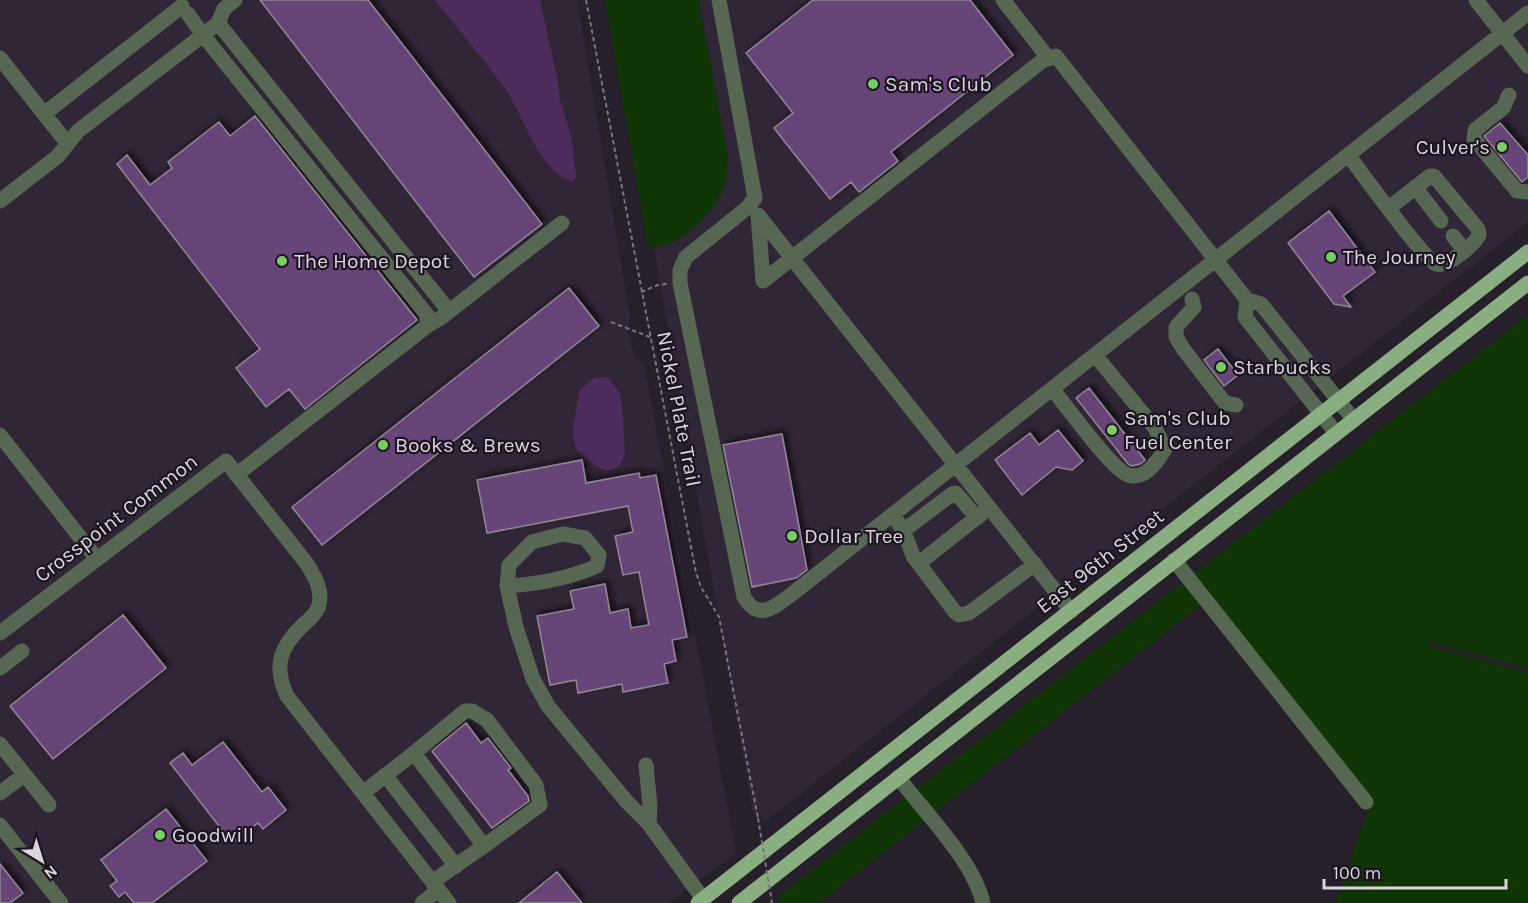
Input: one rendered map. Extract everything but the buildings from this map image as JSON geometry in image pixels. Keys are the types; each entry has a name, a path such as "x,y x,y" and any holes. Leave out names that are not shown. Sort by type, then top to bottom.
{"main road":[{"name":"East 96th Street","path":"702,902 1528,252"},
{"path":"739,903 1528,283"},
{"path":"898,777 893,768 898,760 952,717 994,672"}],"street":[{"path":"0,201 58,156 78,131 218,23 224,9 234,0"},
{"path":"719,0 758,215 763,281 1042,61 1056,56 1247,300 1261,304 1354,420"},
{"path":"1003,0 1049,59"},
{"path":"1476,0 1528,66"},
{"path":"44,114 185,10 436,317"},
{"path":"755,198 747,208 686,257 680,270 680,283 744,597 751,608 761,612 773,608 957,465 1528,14"},
{"path":"218,23 436,317"},
{"path":"0,58 68,144"},
{"path":"1509,95 1503,108 1475,130 1474,139 1517,191 1528,192"},
{"path":"1349,156 1389,208 1410,235 1432,261 1437,264 1447,264 1476,241 1479,235 1478,229 1438,179 1430,176 1389,208"},
{"path":"1415,188 1441,220"},
{"path":"758,215 1071,611"},
{"path":"449,903 287,696 279,670 280,659 287,642 314,616 319,606 318,582 307,564 236,475 436,317 562,223"},
{"path":"1453,236 1464,250"},
{"path":"1192,299 1194,306 1176,327 1176,337 1225,403 1236,405"},
{"path":"1247,300 1245,317 1336,433"},
{"path":"1052,389 1119,469 1125,474 1135,476 1145,472 1158,462 1165,449 1155,428 1095,356"},
{"path":"0,435 97,559"},
{"name":"Crosspoint Common","path":"0,633 226,461 236,475"},
{"path":"903,531 956,493 977,518"},
{"path":"919,563 990,507"},
{"path":"893,514 913,556 955,612 964,615 1035,564"},
{"path":"507,586 530,585 579,574 597,566 599,555 585,538 563,534 532,542 509,565 507,586 516,627 533,679 548,706 627,802 649,824 702,902"},
{"path":"1174,560 1366,802"},
{"path":"0,668 22,651"},
{"path":"363,793 465,711 472,711 486,720 536,785 540,804 456,866 435,886 422,903"},
{"path":"0,744 49,805"},
{"path":"414,753 484,846"},
{"path":"646,765 650,806 649,824"},
{"path":"0,794 24,775"},
{"path":"385,775 456,866"},
{"path":"898,777 969,868 979,888 983,903"},
{"path":"0,825 61,903"}],"path":[{"name":"Nickel Plate Trail","path":"586,0 696,573 701,588 719,617 772,903"},
{"path":"641,292 658,285 680,283"},
{"path":"610,322 650,337"}],"shaded area":[{"path":"0,0 577,0 630,317 627,331 635,357 644,364 736,853 669,903 0,903"},
{"path":"435,0 540,0 560,100 572,140 576,177 572,182 560,176 549,166 532,140 504,87"},
{"path":"699,0 1528,0 1528,222 766,821 753,813 654,248 679,240 728,157"},
{"path":"607,377 620,393 625,456 618,467 607,471 583,457 574,440 574,430 579,391 594,378"}],"green space":[{"path":"605,0 699,0 728,157 726,176 723,190 716,203 700,222 680,238 658,247 648,247"},
{"path":"1528,315 1528,668 1429,641 1427,645 1528,673 1528,903 1336,903 1369,807 1206,601 819,903 780,903 780,895"}],"place":[{"name":"Sam's Club","path":"873,84"},
{"name":"Culver's","path":"1502,147"},
{"name":"The Journey","path":"1331,257"},
{"name":"The Home Depot","path":"282,261"},
{"name":"Starbucks","path":"1221,367"},
{"name":"Sam's Club Fuel Center","path":"1112,430"},
{"name":"Books & Brews","path":"383,445"},
{"name":"Dollar Tree","path":"792,536"},
{"name":"Goodwill","path":"160,835"}]}
